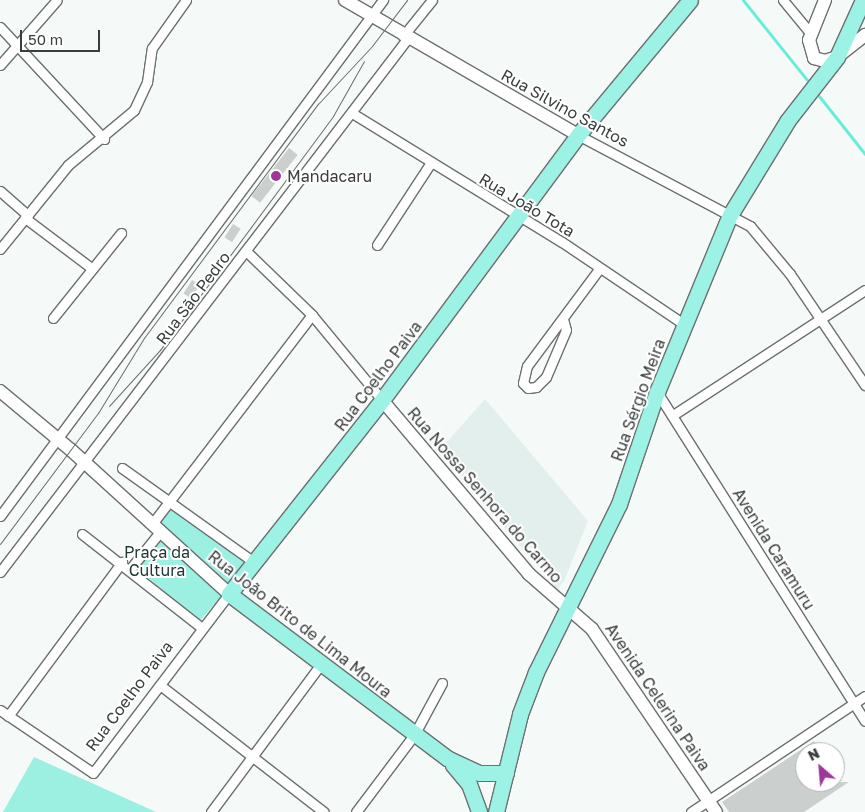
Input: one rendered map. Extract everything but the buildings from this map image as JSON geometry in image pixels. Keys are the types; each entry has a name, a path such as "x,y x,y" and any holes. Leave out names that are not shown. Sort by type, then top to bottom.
{"main road":[{"name":"Rua Coelho Paiva","path":"229,594 382,400 578,135 690,0"},
{"name":"Rua Sérgio Meira","path":"496,812 520,714 566,606 619,504 657,392 730,215 788,120 837,57 863,0"},
{"name":"Rua João Brito de Lima Moura","path":"229,594 447,758"},
{"path":"447,758 479,773 506,773"},
{"path":"447,758 469,784 479,812"}],"street":[{"path":"0,65 57,0"},
{"path":"0,249 68,165 104,139 134,110 147,82 152,48 186,0"},
{"name":"Rua Silvino Santos","path":"345,0 405,38 578,135 730,215 761,237 820,318 865,386"},
{"name":"Rua São Pedro","path":"0,516 383,0"},
{"name":"Rua São Pedro","path":"0,572 85,464 352,113 432,0"},
{"path":"783,0 811,34"},
{"path":"825,0 811,34 810,49 814,58 825,61 837,57 865,35"},
{"path":"0,27 104,139"},
{"name":"Rua João Tota","path":"352,113 430,164 519,217 685,325"},
{"path":"377,245 430,164"},
{"path":"0,191 27,217 90,267"},
{"path":"53,318 90,267 121,232"},
{"path":"247,252 312,315 382,400"},
{"path":"563,319 566,330 546,377 536,387 528,388 523,383 527,366 598,269"},
{"path":"673,415 865,290"},
{"path":"130,569 156,528 170,501 312,315"},
{"name":"Rua João Brito de Lima Moura","path":"0,390 71,450 229,594"},
{"name":"Avenida Caramuru","path":"657,392 865,721"},
{"name":"Rua Nossa Senhora do Carmo","path":"382,400 529,574 566,606"},
{"path":"122,468 254,562"},
{"path":"82,534 122,562 202,628"},
{"path":"0,710 8,716 122,562"},
{"name":"Rua Coelho Paiva","path":"8,716 93,773 229,594"},
{"name":"Avenida Celerina Paiva","path":"566,606 592,629 716,812"},
{"path":"211,812 253,759 320,664"},
{"path":"356,812 414,735 442,683"},
{"path":"160,685 253,759 324,812"},
{"path":"691,812 865,696"}],"shaded area":[{"path":"485,399 588,521 564,581 557,590 440,450"}],"green space":[{"name":"Praça da Cultura","path":"173,506 249,563 229,586 157,525"},
{"name":"Praça da Cultura","path":"154,535 223,595 199,622 130,562"},
{"path":"34,757 156,812 3,812"}],"waterway":[{"path":"743,0 807,80"},
{"path":"819,96 865,154"}],"tram line":[{"path":"0,544 98,413 144,338 318,104 372,46 407,0"},
{"path":"109,406 160,350 333,116 364,61"}],"place":[{"name":"Mandacaru","path":"276,176"}]}
